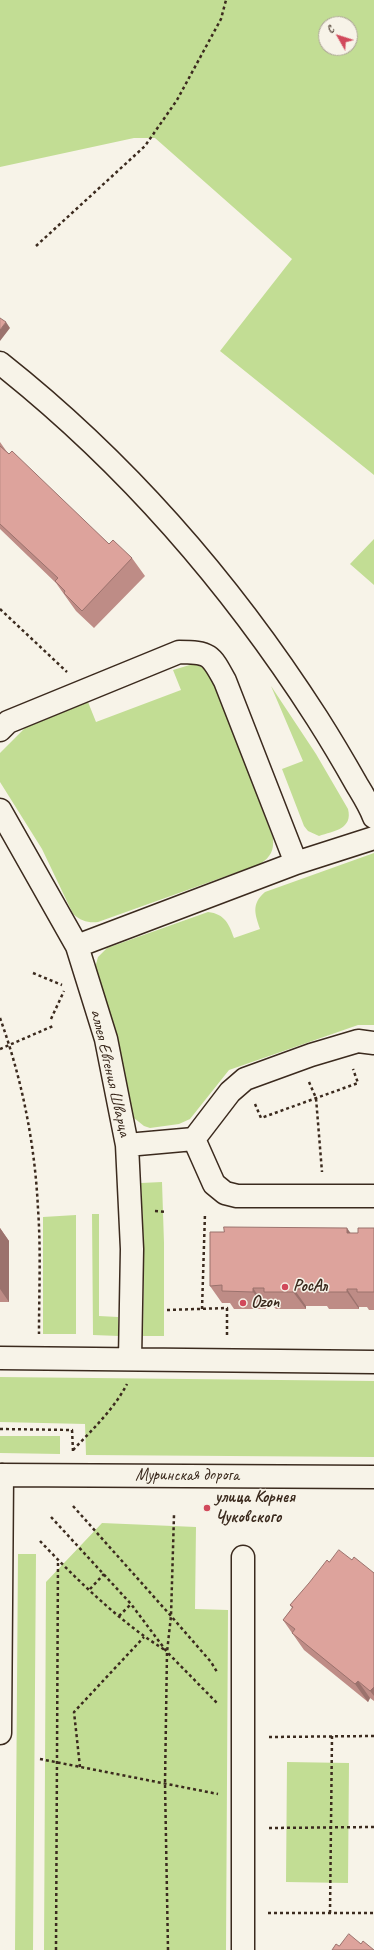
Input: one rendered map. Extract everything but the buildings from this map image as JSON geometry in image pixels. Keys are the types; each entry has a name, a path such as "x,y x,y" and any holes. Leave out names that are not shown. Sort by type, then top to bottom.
{"street":[{"path":"0,363 22,380 89,441 151,503 211,570 257,630 300,691 339,753 374,817"},
{"path":"0,730 8,722 179,652 199,652 214,659 225,681 296,863"},
{"name":"аллея Евгения Шварца","path":"0,810 77,946 106,1040 127,1145 135,1359"},
{"path":"77,946 296,863 374,838"},
{"path":"127,1145 194,1139 230,1092 246,1079 301,1059 358,1041 374,1043"},
{"path":"194,1139 214,1184 225,1193 237,1196 374,1196"},
{"path":"0,1358 374,1362"},
{"path":"0,1733 1,1475"},
{"name":"Муринская дорога","path":"1,1475 374,1477"},
{"path":"243,1557 243,1950"}],"path":[{"path":"36,246 145,146 177,100 221,18 226,0"},
{"path":"0,609 86,690"},
{"path":"33,973 66,987 51,1019"},
{"path":"0,1018 10,1045 32,1143 38,1210 39,1340"},
{"path":"0,1049 53,1026"},
{"path":"246,1079 261,1118 358,1083 345,1046"},
{"path":"301,1059 316,1098 324,1197"},
{"path":"202,1309 205,1213"},
{"path":"167,1310 227,1308 227,1342"},
{"path":"73,1450 101,1421 122,1394 135,1359"},
{"path":"0,1429 72,1430 74,1457"},
{"path":"73,1506 211,1662 216,1670 218,1678"},
{"path":"168,1950 165,1783 167,1652 171,1616 174,1515"},
{"path":"51,1517 130,1604 167,1652 220,1706 219,1699"},
{"path":"40,1541 119,1616 144,1637 167,1652"},
{"path":"56,1950 58,1559"},
{"path":"90,1589 104,1574"},
{"path":"119,1616 130,1604"},
{"path":"80,1767 74,1712 144,1637"},
{"path":"330,1913 332,1736"},
{"path":"264,1737 374,1736"},
{"path":"40,1759 222,1795"},
{"path":"217,1802 218,1787"},
{"path":"263,1828 374,1827"},
{"path":"263,1912 374,1913"}],"green space":[{"path":"0,0 374,0 374,475 220,351 292,259 155,138 134,138 0,167"},
{"path":"374,539 374,585 350,564"},
{"path":"193,664 207,669 211,675 273,838 271,853 267,859 260,864 98,922 88,922 82,920 73,914 42,849 0,782 0,753 25,728 88,702 96,722 181,690 173,670"},
{"path":"271,686 316,754 348,809 348,821 336,831 319,836 308,831 304,826 282,769 303,761"},
{"path":"374,853 374,1025 358,1025 229,1070 190,1119 179,1124 150,1128 144,1126 134,1118 116,1034 95,968 98,957 107,948 208,912 219,915 226,920 234,938 260,929 255,909 258,901 265,892"},
{"path":"162,1182 164,1243 164,1336 143,1336 144,1254 141,1183"},
{"path":"92,1214 99,1214 99,1316 118,1317 119,1336 93,1335"},
{"path":"76,1215 76,1334 43,1334 43,1217"},
{"path":"0,1377 374,1381 374,1457 86,1455 85,1424 0,1422"},
{"path":"0,1436 60,1436 60,1454 0,1453"},
{"path":"102,1523 196,1527 195,1609 228,1610 226,1950 44,1950 46,1582"},
{"path":"18,1554 36,1554 33,1950 15,1950"},
{"path":"287,1762 349,1763 348,1883 286,1882"}],"place":[{"name":"РосАл","path":"285,1287"},
{"name":"Ozon","path":"243,1303"},
{"name":"улица Корнея Чуковского","path":"207,1508"}]}
